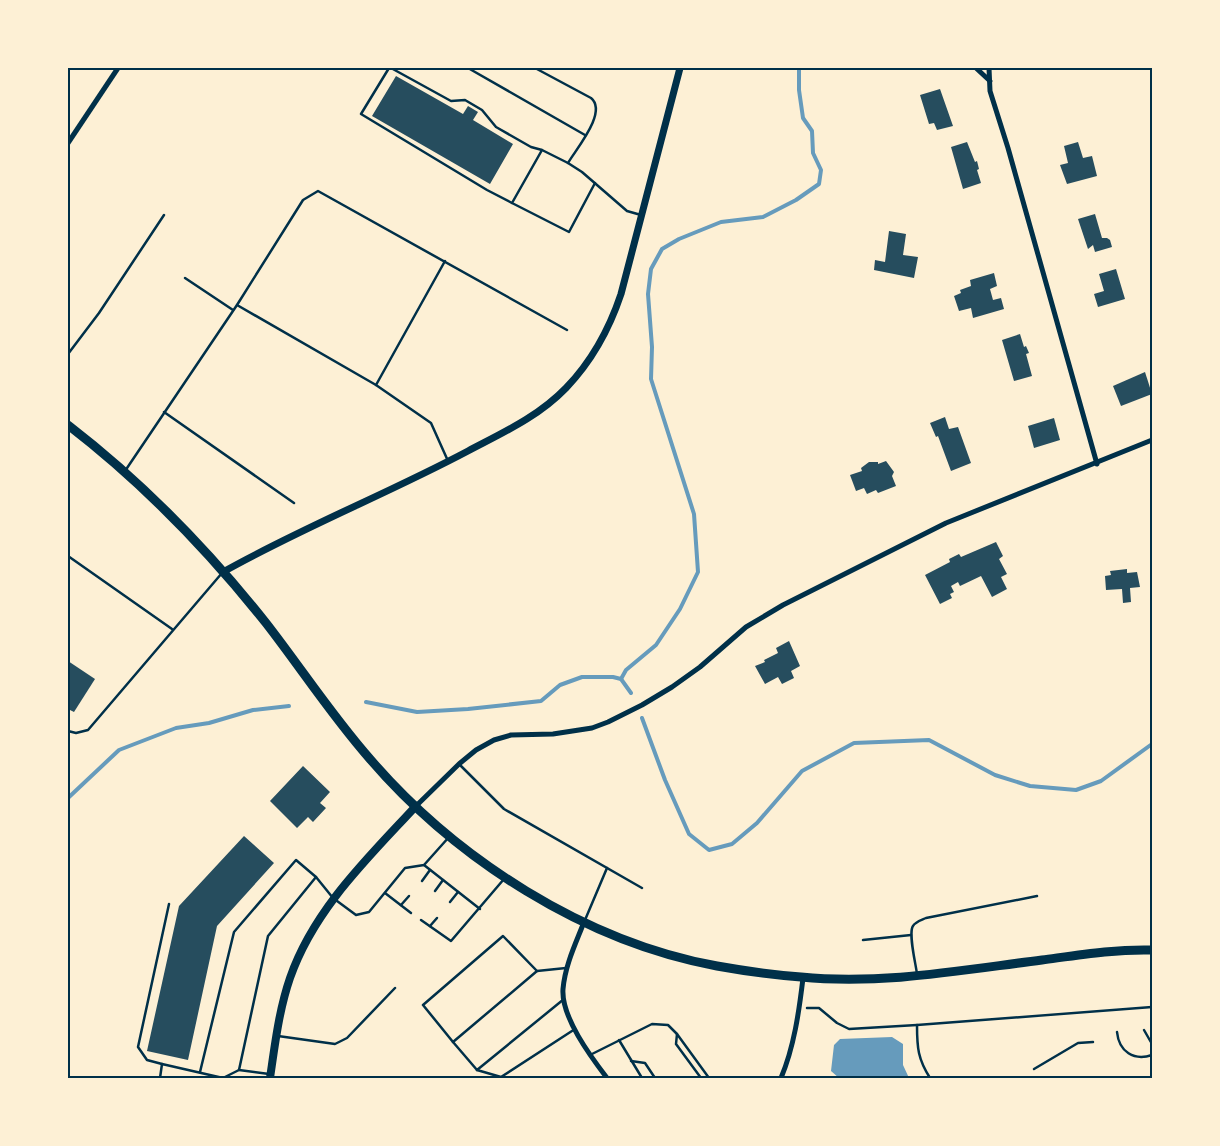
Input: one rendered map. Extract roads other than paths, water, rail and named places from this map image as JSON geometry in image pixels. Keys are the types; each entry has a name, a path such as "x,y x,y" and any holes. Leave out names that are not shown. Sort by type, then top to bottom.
{"main road":[{"path":"68,426 124,472 166,510 223,572 267,624 350,735 372,761 416,806 449,837 505,878 546,903 584,922 634,943 674,956 715,966 803,978 846,981 917,976 1105,951 1152,950"},
{"path":"270,1076 284,998 299,956 319,919 333,898 416,806"}],"street":[{"path":"68,143 118,68"},
{"path":"223,572 266,548 448,462 522,423 565,389 584,368 612,320 621,294 680,68"},
{"path":"976,68 990,81"},
{"path":"989,68 990,91 1008,148 1097,464"},
{"path":"416,806 459,764 476,750 494,740 511,735 553,734 592,728 608,722 672,687 700,667 746,627 783,605 946,523 1097,464 1152,440"},
{"path":"584,922 566,968 563,989 564,1000 575,1029 590,1055 607,1078"},
{"path":"781,1078 789,1060 800,1008 803,978"}],"lane":[{"path":"595,183 569,232 487,190 361,114 390,68 451,101 465,100 482,110 496,127 568,163 582,172 595,183 627,211 642,216"},
{"path":"468,68 585,136"},
{"path":"535,68 594,100 596,115 568,163"},
{"path":"512,203 542,150"},
{"path":"124,472 233,310 303,200 318,191 567,330"},
{"path":"68,354 99,313 164,215"},
{"path":"376,386 445,261"},
{"path":"185,278 233,310"},
{"path":"236,305 376,386 431,423 448,462"},
{"path":"164,412 294,503"},
{"path":"68,556 172,629"},
{"path":"68,732 76,733 88,730 172,629 223,572"},
{"path":"459,764 504,809 642,888"},
{"path":"200,1072 234,932 296,860 316,877 333,898 356,915 369,912 405,868 424,865 449,837"},
{"path":"424,865 480,908"},
{"path":"584,922 607,868"},
{"path":"422,881 430,870"},
{"path":"239,1070 268,936 316,877"},
{"path":"421,920 451,942 505,878"},
{"path":"435,891 443,880"},
{"path":"450,902 458,892"},
{"path":"385,893 411,913"},
{"path":"401,906 409,896"},
{"path":"917,976 911,935 914,924 926,918 1037,896"},
{"path":"169,904 138,1048 147,1060 223,1078 239,1070 270,1076"},
{"path":"430,926 437,918"},
{"path":"862,940 911,935"},
{"path":"536,971 503,936 423,1005 477,1070 501,1077 575,1029"},
{"path":"453,1042 536,971 566,968"},
{"path":"276,1036 335,1044 347,1038 395,988"},
{"path":"477,1070 564,1000"},
{"path":"590,1055 652,1024 668,1025 677,1034 709,1078"},
{"path":"1144,1030 1152,1044"},
{"path":"1117,1032 1120,1044 1127,1052 1138,1057 1152,1055"},
{"path":"677,1034 676,1044 701,1078"},
{"path":"619,1040 642,1078"},
{"path":"631,1061 645,1062 656,1078"},
{"path":"160,1078 162,1064"}],"water":[{"path":"892,1037 903,1044 903,1065 909,1078 839,1078 831,1071 834,1045 840,1039"}],"waterway":[{"path":"621,679 626,670 656,645 680,609 698,572 694,514 651,379 652,347 648,294 651,269 662,249 679,239 721,222 763,217 796,200 819,184 821,170 813,153 812,131 803,118 799,90 799,68"},
{"path":"366,702 417,712 468,709 541,701 560,685 582,677 613,677 621,679 631,693"},
{"path":"68,798 119,750 176,728 209,723 253,710 289,706"},
{"path":"642,718 665,780 689,834 709,850 732,844 757,823 802,771 854,743 929,740 995,775 1030,786 1076,790 1101,781 1152,744"}]}
